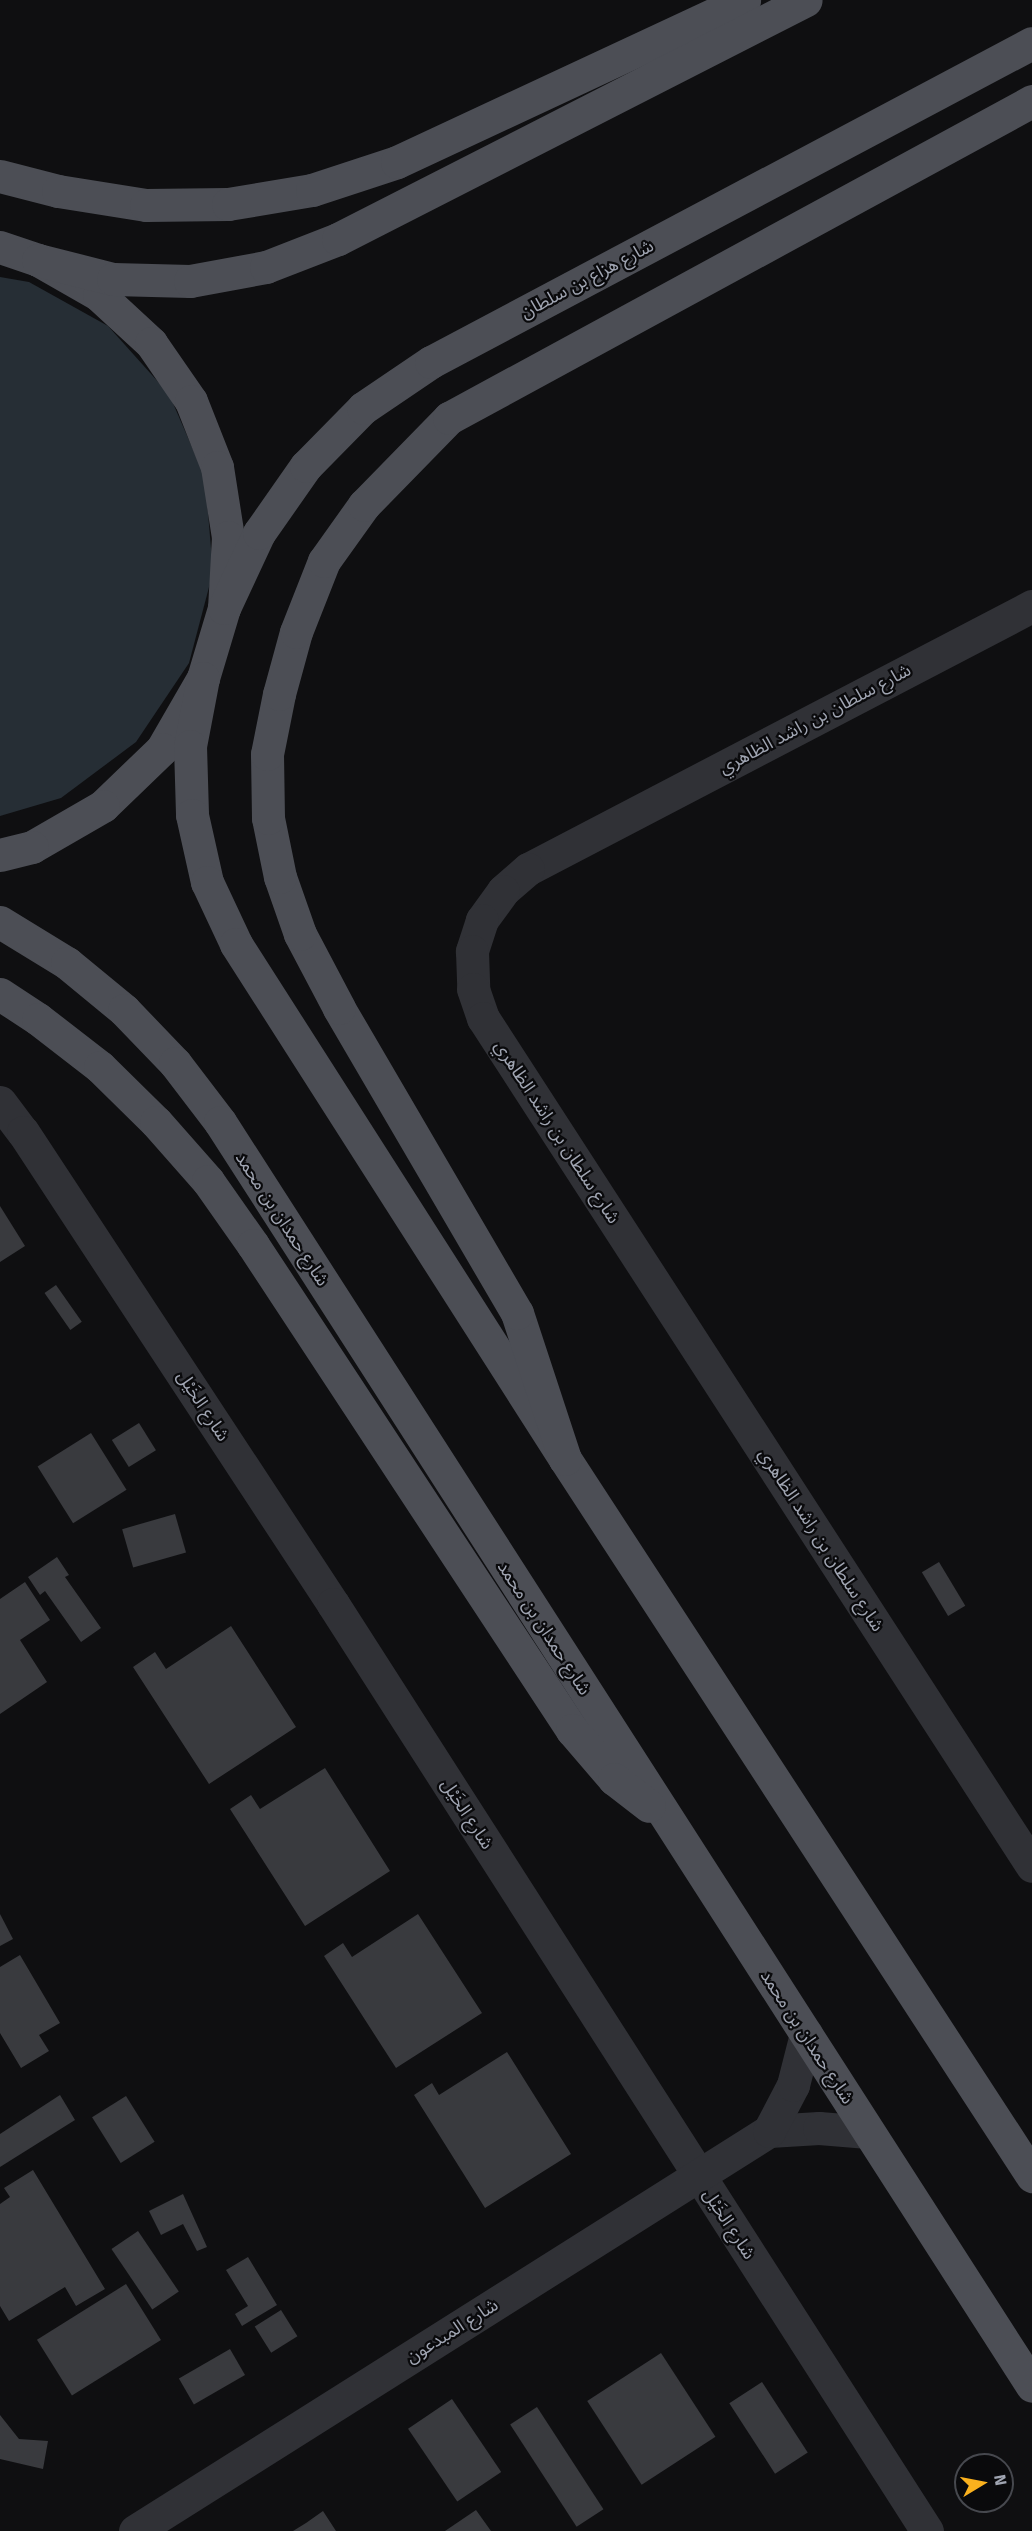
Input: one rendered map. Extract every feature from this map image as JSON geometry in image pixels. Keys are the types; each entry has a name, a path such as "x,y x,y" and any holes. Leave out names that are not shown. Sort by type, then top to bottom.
{"main road":[{"path":"0,176 58,191 146,205 228,204 312,190 397,162 744,0"},
{"path":"0,247 38,260 113,279 190,282 266,267 339,239 806,0"},
{"name":"شارع هزاع بن سلطان","path":"224,608 259,533 306,466 373,402 430,362 1032,43"},
{"path":"565,1459 517,1313 339,1008 300,933 280,877 268,818 267,754 279,694 296,632 324,561 364,505 450,418 1032,101"},
{"path":"38,260 99,295 151,343 191,401 217,467 228,537 224,608 203,678 190,746 192,815 212,892 236,944 565,1459 1032,2176"},
{"path":"0,855 32,847 103,806 162,749 203,678"},
{"name":"شارع حمدان بن محمد","path":"0,922 68,963 124,1010 175,1063 220,1122 1031,2385"},
{"path":"0,994 38,1019 100,1067 156,1122 208,1181 253,1245 572,1730 614,1779 666,1818"}],"street":[{"name":"شارع سلطان بن راشد الظاهري","path":"1032,606 528,869 503,891 482,920 472,951 473,989 483,1018 1032,1866"},
{"name":"شارع الخَيْل","path":"0,1102 23,1132 333,1604 927,2531"},
{"path":"769,2131 793,2085 806,2034"},
{"name":"شارع المبدعون","path":"135,2531 769,2131 819,2128 868,2132"}],"shaded area":[{"path":"0,277 29,282 108,326 169,394 205,477 213,572 189,663 136,742 61,798 0,816"}],"building":[{"path":"0,1206 25,1246 0,1262"},
{"path":"56,1285 82,1322 70,1330 45,1293"},
{"path":"139,1423 156,1450 129,1467 112,1440"},
{"path":"91,1433 127,1490 73,1523 38,1466"},
{"path":"175,1514 186,1552 133,1568 122,1529"},
{"path":"57,1557 69,1575 65,1577 101,1628 81,1642 45,1591 40,1595 28,1577"},
{"path":"939,1562 965,1606 948,1616 922,1572"},
{"path":"25,1582 50,1620 20,1640 47,1682 0,1714 0,1599"},
{"path":"231,1626 296,1727 209,1784 133,1667 155,1652 166,1669"},
{"path":"325,1768 390,1871 305,1926 230,1809 251,1795 260,1809"},
{"path":"0,1914 13,1939 0,1946"},
{"path":"418,1914 482,2013 396,2068 324,1956 343,1943 352,1957"},
{"path":"20,1955 60,2023 39,2035 49,2051 21,2068 0,2033 0,1967"},
{"path":"507,2052 571,2154 485,2208 414,2095 432,2083 439,2095"},
{"path":"60,2095 75,2120 0,2167 0,2134"},
{"path":"126,2096 155,2142 121,2163 92,2117"},
{"path":"33,2170 105,2289 76,2306 65,2287 9,2321 0,2306 0,2204 10,2197 4,2188"},
{"path":"183,2194 207,2247 197,2251 183,2224 161,2235 149,2211"},
{"path":"138,2231 179,2292 152,2309 111,2249"},
{"path":"248,2257 277,2305 242,2326 235,2314 248,2306 226,2270"},
{"path":"126,2284 161,2340 72,2396 37,2340"},
{"path":"281,2310 297,2336 271,2353 255,2326"},
{"path":"230,2349 245,2375 194,2404 179,2378"},
{"path":"661,2353 715,2437 642,2485 587,2401"},
{"path":"762,2382 808,2452 775,2474 729,2403"},
{"path":"452,2399 501,2472 457,2502 408,2429"},
{"path":"537,2407 603,2509 577,2527 510,2424"},
{"path":"0,2415 19,2439 48,2441 43,2469 0,2459"},
{"path":"476,2510 491,2531 445,2531"},
{"path":"323,2511 336,2531 293,2531 306,2523"}]}
